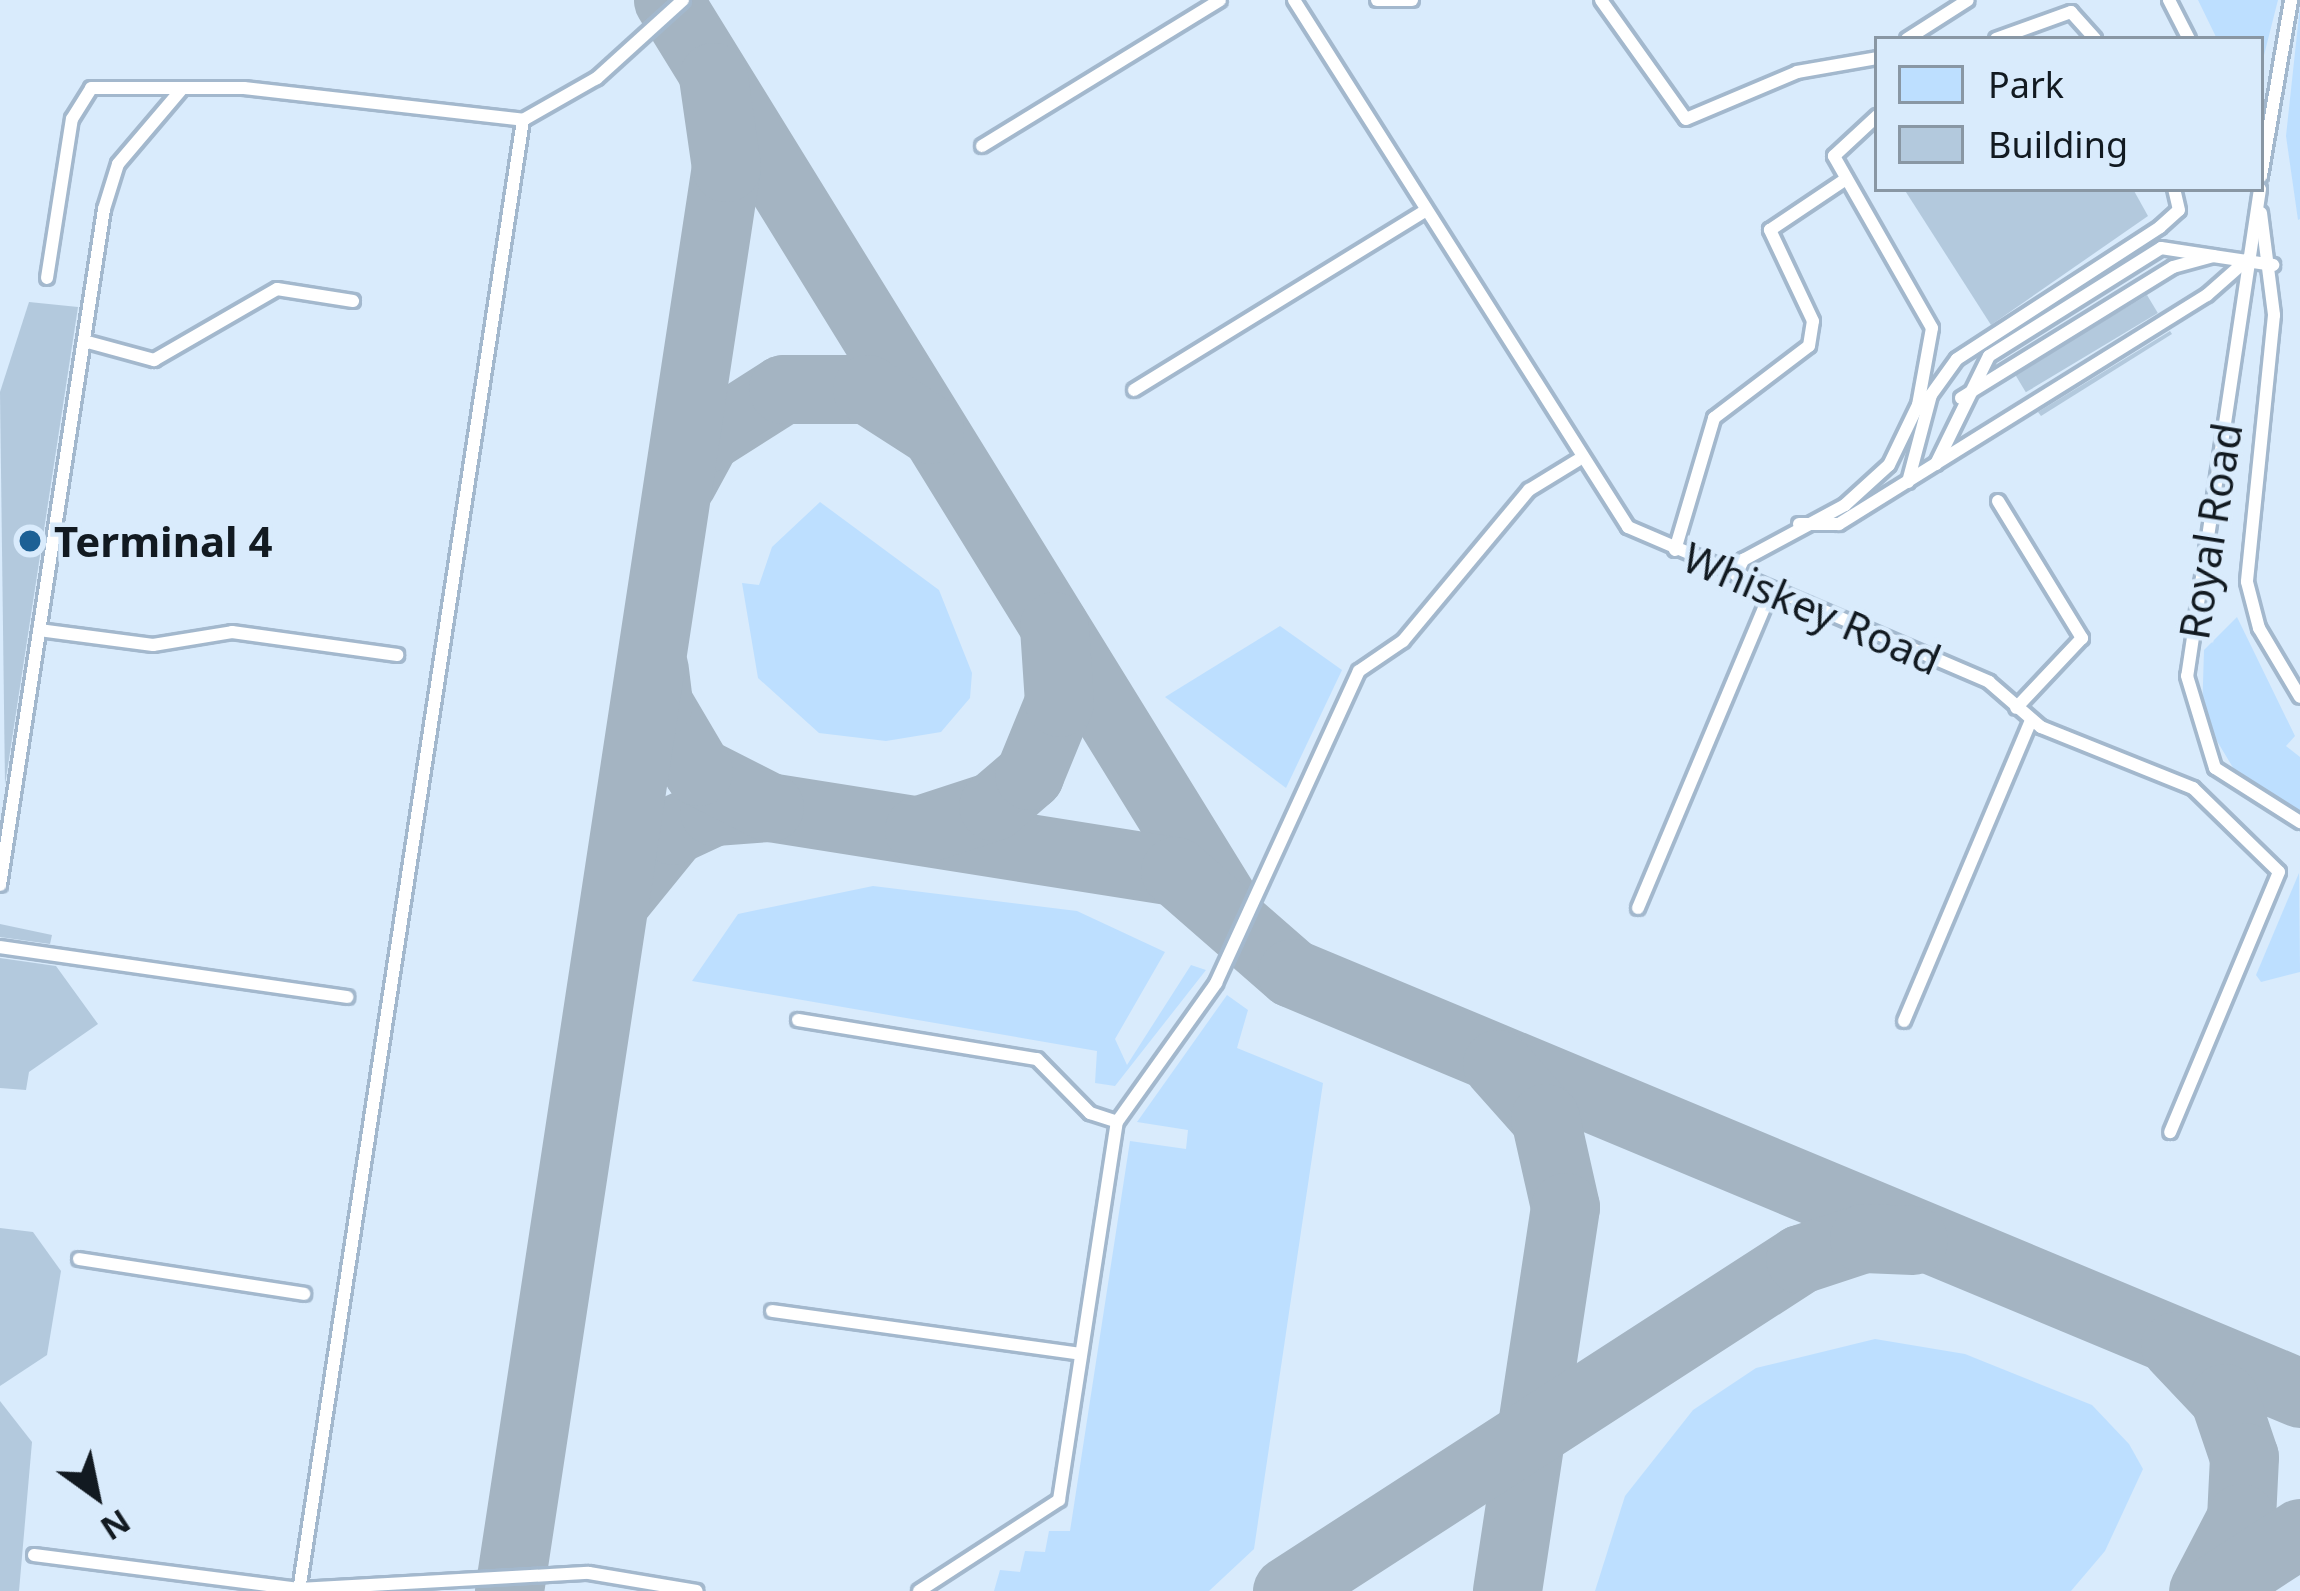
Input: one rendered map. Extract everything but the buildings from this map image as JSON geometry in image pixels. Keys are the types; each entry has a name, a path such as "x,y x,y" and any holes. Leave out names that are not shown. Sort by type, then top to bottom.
{"lane":[{"path":"47,278 79,100 104,83 523,120 597,78 683,0"},
{"path":"982,146 1220,0"},
{"name":"Whiskey Road","path":"1294,0 1578,460 1628,527 1989,682 2030,720 2193,788 2279,872 2170,1132"},
{"path":"1377,0 1412,0"},
{"path":"1601,0 1686,119 1797,72 1874,59"},
{"path":"1912,36 1967,0"},
{"path":"2169,0 2187,36"},
{"path":"2264,136 2291,0"},
{"path":"2004,36 2071,12 2093,36"},
{"path":"0,884 84,341 118,164 181,90"},
{"path":"1736,575 1799,524 1845,505 1889,465 1934,347 1834,156 1874,119"},
{"path":"299,1590 523,120"},
{"path":"1675,550 1714,418 1809,346 1813,321 1770,230 1846,179"},
{"path":"1908,482 1931,395 1957,358 2160,227 2179,210 2175,192"},
{"name":"Royal Road","path":"2258,192 2260,208 2187,676 2216,768 2297,823"},
{"path":"2260,208 2273,266 2248,583 2259,628 2300,697"},
{"path":"1134,390 1425,211"},
{"path":"1936,464 1960,398 1989,356 2161,248 2250,257 2273,266"},
{"path":"1960,398 2173,266 2213,256"},
{"path":"1799,524 1839,524 2250,257"},
{"path":"84,341 154,360 278,289 353,301"},
{"path":"919,1591 1059,1500 1117,1122 1216,982 1359,670 1403,641 1528,490 1578,460"},
{"path":"1998,501 2082,638 2017,708"},
{"path":"1638,908 1772,590"},
{"path":"39,631 153,645 232,632 397,655"},
{"path":"1904,1022 2030,720"},
{"path":"0,947 347,997"},
{"path":"798,1020 1037,1059 1090,1113 1117,1122"},
{"path":"79,1259 304,1294"},
{"path":"772,1311 1080,1354"},
{"path":"34,1555 299,1590 590,1574 696,1591"}],"green space":[{"path":"2198,0 2278,0 2264,55 2264,36 2216,36"},
{"path":"2300,6 2300,219 2298,220 2286,136"},
{"path":"820,502 939,590 972,673 970,698 941,732 886,741 819,733 758,678 742,583 759,585 772,547"},
{"path":"2237,617 2295,736 2286,746 2300,757 2300,813 2241,781 2202,716 2204,650"},
{"path":"1280,626 1342,670 1286,788 1165,697"},
{"path":"2299,873 2300,972 2261,982 2256,975"},
{"path":"873,886 1077,911 1165,952 1115,1039 1127,1065 1191,965 1206,970 1115,1086 1095,1083 1097,1051 692,981 738,914"},
{"path":"1227,995 1248,1010 1237,1048 1323,1083 1254,1549 1209,1591 994,1591 1000,1570 1020,1572 1025,1551 1045,1552 1049,1531 1070,1531 1130,1141 1186,1149 1188,1130 1137,1122"},
{"path":"1875,1339 1965,1354 2092,1405 2129,1444 2143,1469 2105,1551 2071,1591 1595,1591 1625,1496 1693,1410 1756,1368"}],"taxiway":[{"path":"668,0 1222,898"},
{"path":"509,1591 726,167 713,77"},
{"path":"682,482 706,438 783,389 867,389 929,429"},
{"path":"919,830 993,806 1029,775 1059,702 1054,626"},
{"path":"617,899 673,830 714,811 769,807 698,771 658,703 654,668"},
{"path":"769,807 1175,871 1292,973 2300,1393"},
{"path":"1497,1064 1545,1118 1565,1207 1507,1591"},
{"path":"1287,1591 1800,1259 1864,1238 1913,1240"},
{"path":"2175,1346 2224,1398 2244,1457 2241,1518 2203,1591"},
{"path":"2211,1591 2300,1533"}],"place":[{"name":"Terminal 4","path":"30,541"}]}
